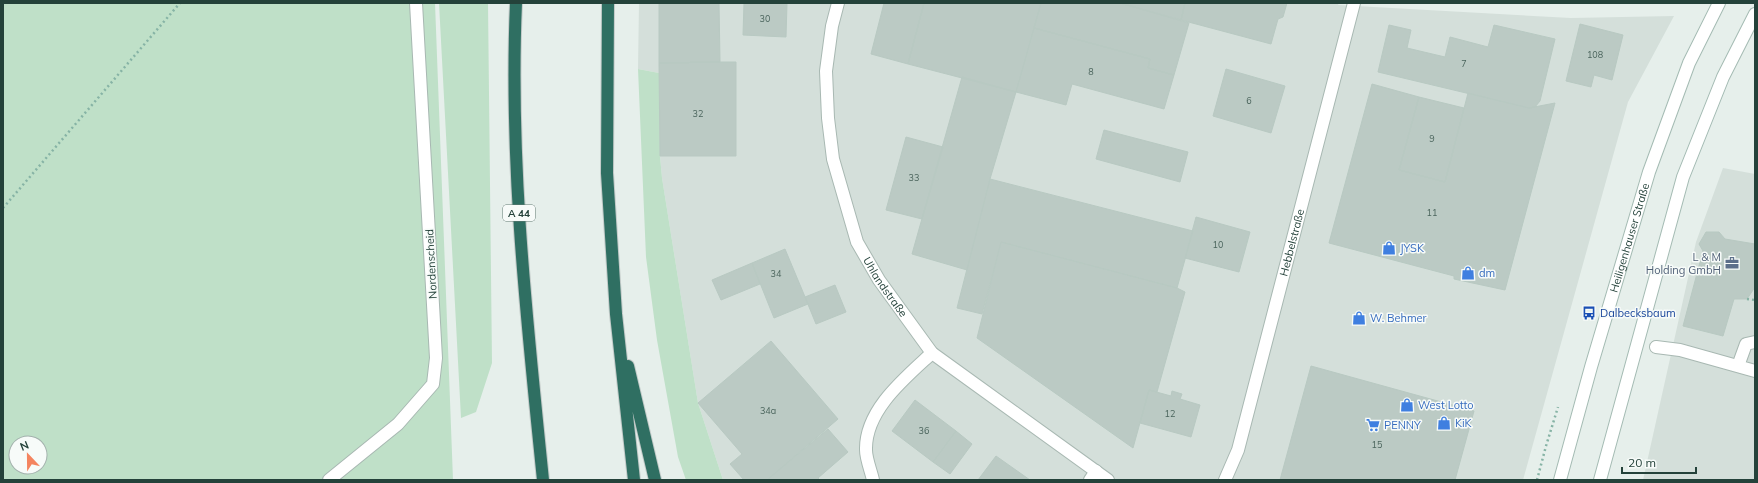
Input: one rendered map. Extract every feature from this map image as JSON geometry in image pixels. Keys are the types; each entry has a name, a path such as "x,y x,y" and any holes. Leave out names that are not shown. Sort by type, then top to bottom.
{"highway":[{"name":"A 44","path":"516,3 514,40 517,177 525,291 543,480"},
{"path":"608,3 607,173 616,314 634,480"},
{"path":"616,314 655,480"}],"street":[{"name":"Nordenscheid","path":"329,480 398,424 433,384 436,358 416,3"},
{"name":"Uhlandstraße","path":"838,3 832,26 826,71 828,118 833,159 857,242 879,280 932,352 1093,476 1108,480"},
{"name":"Hebbelstraße","path":"1225,480 1238,450 1354,3"},
{"name":"Heiligenhauser Straße","path":"1560,480 1591,367 1649,172 1689,63 1719,3"},
{"path":"1600,480 1683,177 1723,77 1755,14"},
{"path":"1738,366 1746,344 1755,342"},
{"path":"1656,347 1680,350 1755,371"},
{"path":"873,480 866,451 868,431 889,394 932,352"}],"path":[{"path":"3,208 180,3"},
{"path":"1747,299 1755,300"},
{"path":"1537,480 1560,402"}],"shaded area":[{"path":"639,3 1339,3 1338,5 1571,18 1674,16 1628,102 1523,480 723,480 698,403 662,178 660,156 659,73 638,69"},
{"path":"1723,168 1755,174 1755,480 1643,480 1696,242"}],"green space":[{"path":"3,3 435,3 453,480 3,480"},
{"path":"439,3 488,3 492,363 476,412 461,418"},
{"path":"638,69 659,73 660,156 662,178 698,403 723,480 686,480 678,457 657,340 646,257"}],"building":[{"path":"659,3 719,3 720,62 659,63"},
{"path":"744,3 787,3 786,37 743,35"},
{"path":"884,3 924,3 908,64 871,54"},
{"path":"924,3 1041,3 1016,92 908,64"},
{"path":"1041,3 1120,3 1189,23 1174,75 1148,68 1150,59 1034,28"},
{"path":"1120,3 1185,3 1181,20"},
{"path":"1185,3 1287,3 1283,17 1278,19 1271,44 1181,20"},
{"path":"1580,24 1623,35 1612,80 1594,75 1591,87 1566,81"},
{"path":"1389,25 1411,30 1407,48 1445,57 1450,37 1488,47 1494,25 1555,39 1540,101 1535,107 1529,108 1378,72"},
{"path":"1034,28 1150,59 1148,68 1174,75 1164,109 1072,84 1066,105 1016,92"},
{"path":"736,62 736,156 660,156 659,63"},
{"path":"1226,69 1285,86 1271,133 1213,116"},
{"path":"962,77 1016,92 990,179 967,270 912,254"},
{"path":"1372,84 1419,97 1399,170 1445,182 1468,93 1529,108 1555,103 1505,290 1454,279 1454,276 1329,243"},
{"path":"1419,97 1464,108 1445,182 1399,170"},
{"path":"1104,130 1188,152 1180,182 1096,159"},
{"path":"906,137 943,147 922,219 886,210"},
{"path":"990,179 1193,231 1177,288 1001,242 982,314 957,308"},
{"path":"1196,217 1250,232 1239,272 1185,258"},
{"path":"1706,232 1719,232 1725,239 1755,244 1755,287 1747,299 1734,299 1723,336 1683,326 1703,251 1699,244"},
{"path":"1001,242 1177,288 1185,292 1157,392 1149,390 1133,448 977,338"},
{"path":"785,249 808,304 774,318 752,263"},
{"path":"752,263 760,284 721,300 712,280"},
{"path":"835,285 846,312 816,324 805,297"},
{"path":"771,341 838,419 767,480 744,480 730,464 742,454 698,403"},
{"path":"1311,366 1474,411 1455,480 1280,480"},
{"path":"1149,390 1171,396 1172,391 1182,394 1180,399 1200,405 1191,437 1140,423"},
{"path":"915,400 956,431 933,462 892,431"},
{"path":"828,429 848,452 818,478 820,480 767,480"},
{"path":"956,431 972,444 950,474 933,462"},
{"path":"996,456 1030,480 978,480"}],"place":[{"name":"JYSK","path":"1389,248"},
{"name":"L & M Holding GmbH","path":"1732,263"},
{"name":"dm","path":"1468,273"},
{"name":"Dalbecksbaum","path":"1589,313"},
{"name":"W. Behmer","path":"1359,318"},
{"name":"West Lotto","path":"1407,405"},
{"name":"KiK","path":"1444,423"},
{"name":"PENNY","path":"1373,425"}]}
